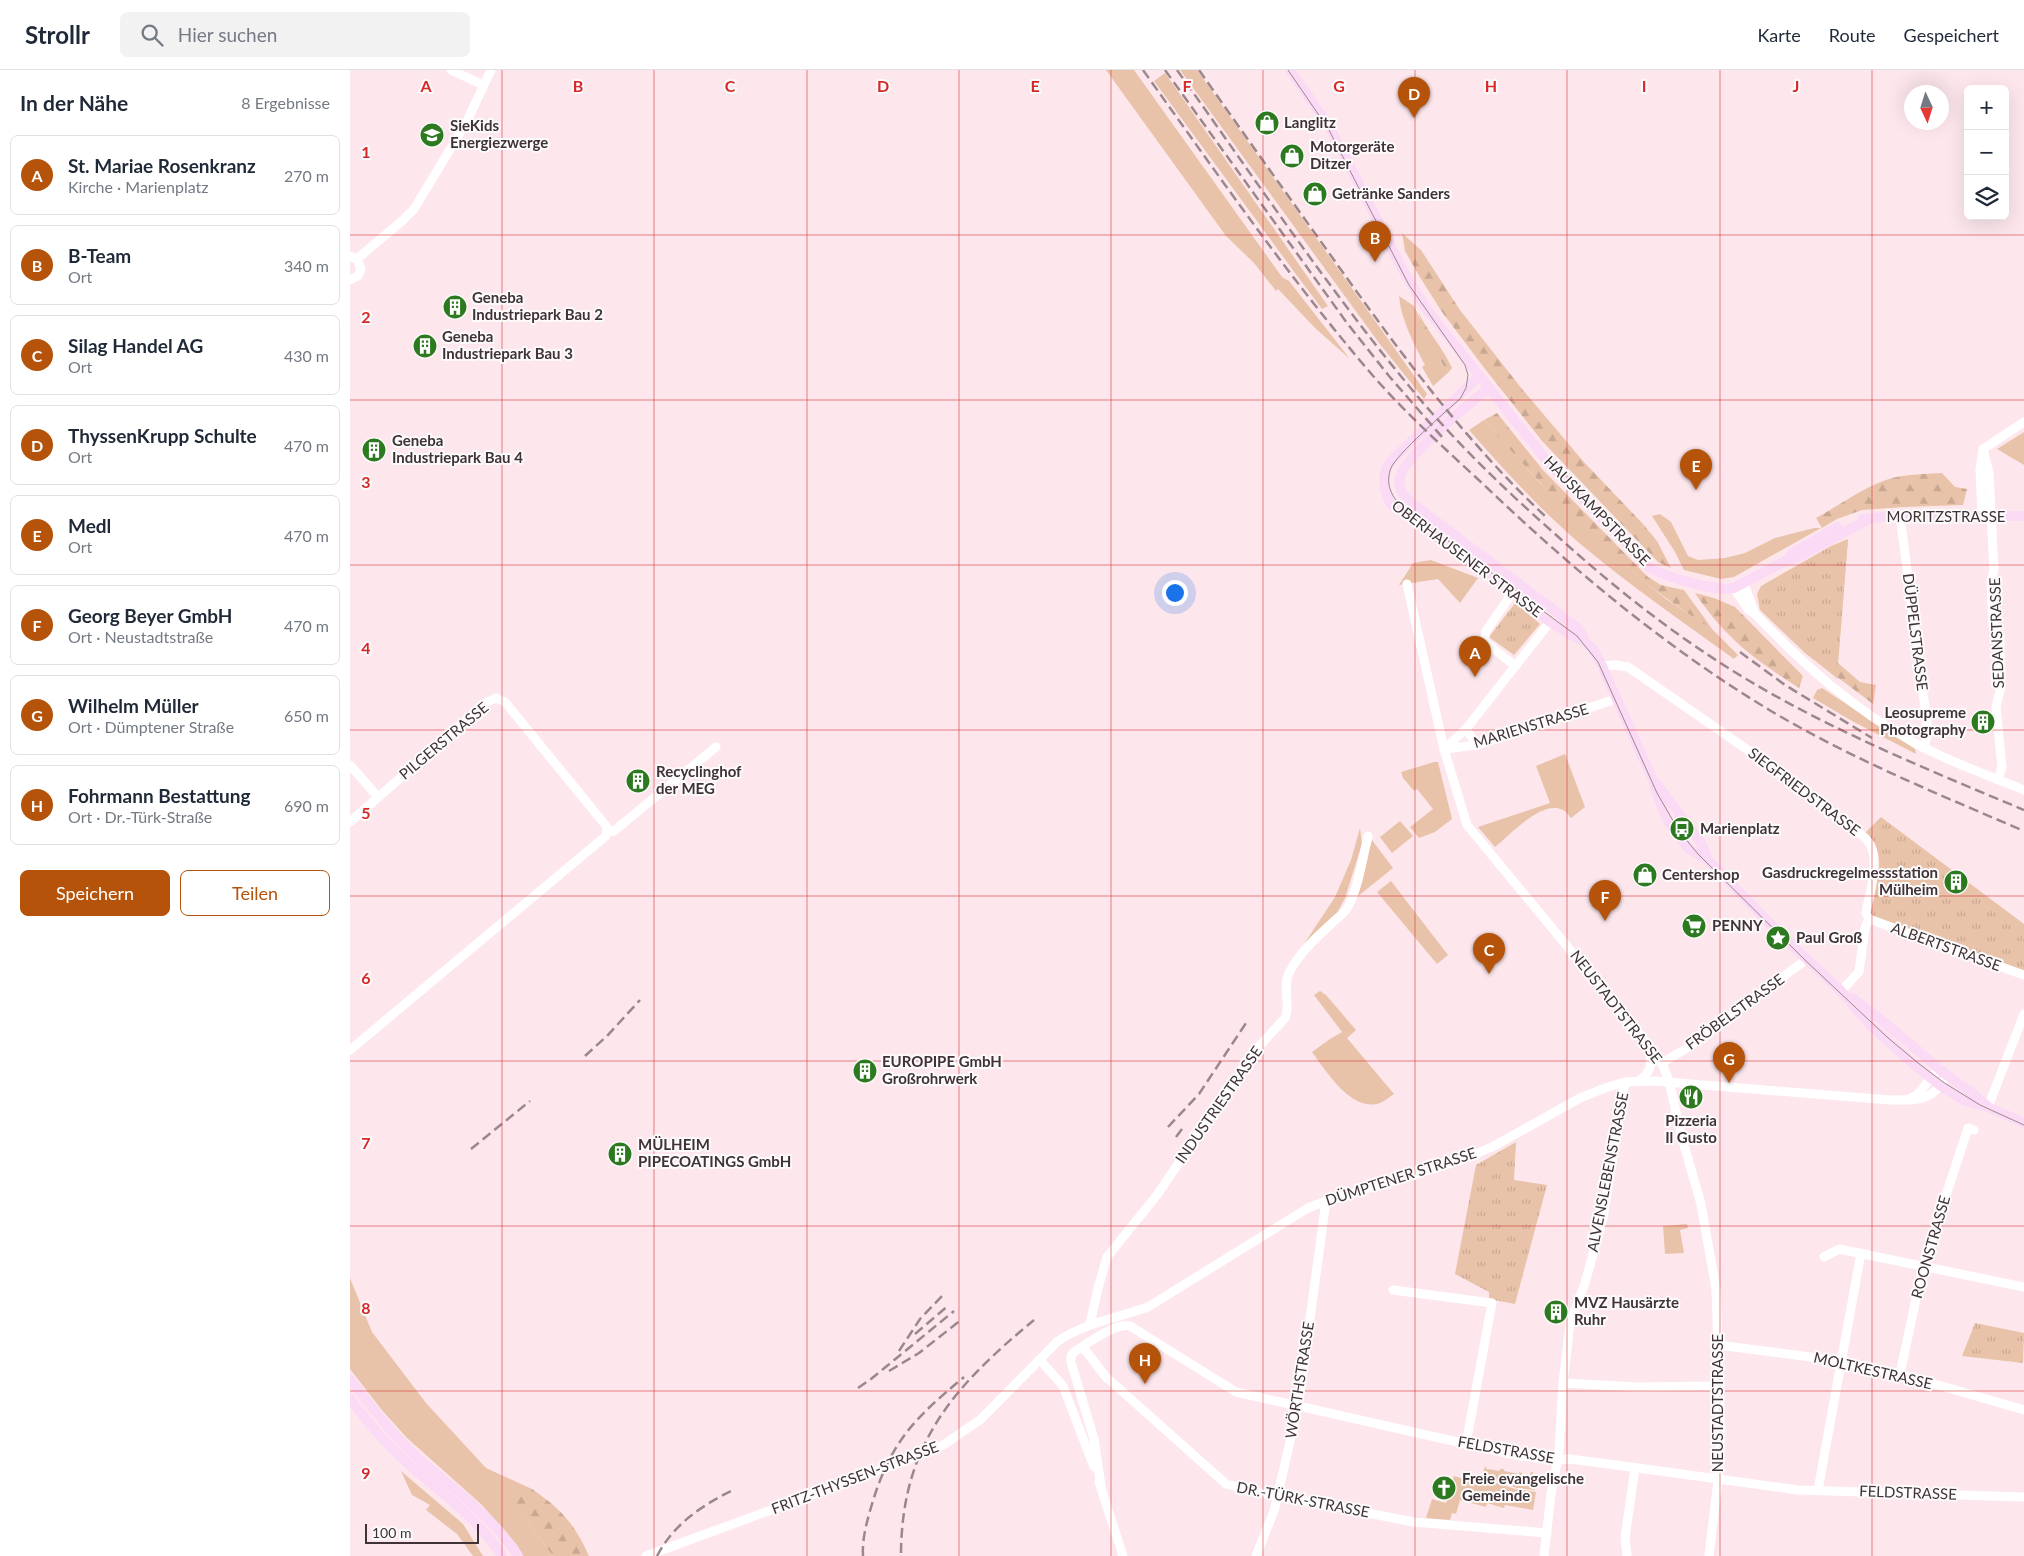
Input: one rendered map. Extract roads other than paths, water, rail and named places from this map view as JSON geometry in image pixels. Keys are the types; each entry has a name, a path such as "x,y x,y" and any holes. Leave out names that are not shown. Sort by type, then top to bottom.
{"main road":[{"path":"1290,70 1329,126 1406,276 1428,311 1484,382"},
{"name":"OBERHAUSENER STRASSE","path":"1484,382 1448,405 1393,458 1387,466 1383,485 1390,504 1513,592 1550,622 1584,641 1593,649 1652,778 1662,808 1689,849 1708,860 1807,960 1841,991 1888,1043 1941,1086 1965,1101 1988,1107 2024,1123"},
{"name":"OBERHAUSENER STRASSE","path":"1484,382 1456,415 1408,462 1400,477 1402,492 1412,503 1575,626 1583,635 1584,641"},
{"name":"HAUSKAMPSTRASSE","path":"1484,382 1547,461 1644,563 1658,572 1672,577 1713,587 1739,586"},
{"name":"MORITZSTRASSE","path":"1739,586 1785,561 1794,552 1837,527 1857,519 1900,516 2024,516"},
{"name":"OBERHAUSENER STRASSE","path":"1841,991 1870,1010 1943,1072 1978,1096 1988,1107"},
{"path":"350,1379 377,1416 397,1438 493,1522 518,1556"},
{"path":"350,1398 386,1443 472,1518 490,1538 502,1556"}],"street":[{"path":"451,70 483,85"},
{"path":"350,280 355,278 360,272 361,264 354,258 402,221 414,209 466,123 491,70"},
{"name":"SEDANSTRASSE","path":"1998,779 2002,767 1996,707 2001,687 2000,637 1993,626 1992,580 1994,572 1987,517 1989,473 1983,449 2024,422"},
{"name":"DÜPPELSTRASSE","path":"1900,516 1928,730 1924,748"},
{"name":"NEUSTADTSTRASSE","path":"1407,584 1444,749 1462,803 1467,825 1648,1043 1662,1063 1669,1081 1682,1138 1701,1204 1716,1288 1721,1435 1709,1556"},
{"path":"1739,586 1748,609 1799,659 1853,704 1924,748 2024,790"},
{"path":"1513,592 1486,631 1484,641 1515,666"},
{"path":"1444,749 1466,729 1550,622"},
{"name":"SIEGFRIEDSTRASSE","path":"1602,666 1628,667 1756,755 1866,838 1871,844 1875,857 1866,913 1868,919 1859,972 1841,991"},
{"name":"PILGERSTRASSE","path":"350,822 487,702 496,698 505,702 604,822 607,832"},
{"name":"MARIENSTRASSE","path":"1444,749 1476,745 1616,699"},
{"path":"1466,729 1476,745"},
{"path":"350,1050 601,840 607,832 614,831 716,747"},
{"path":"350,765 378,797"},
{"name":"INDUSTRIESTRASSE","path":"1090,1324 1107,1257 1157,1195 1253,1053 1285,1018 1285,986 1288,976 1300,956 1312,942 1346,910 1352,897 1368,836"},
{"name":"ALBERTSTRASSE","path":"1868,919 2024,975"},
{"name":"FRÖBELSTRASSE","path":"1662,1063 1687,1048 1807,960"},
{"path":"1988,1107 2024,1014"},
{"path":"1638,1081 1644,1078 1650,1068 1651,1058 1648,1043"},
{"path":"1908,1100 1918,1094 1931,1077 1943,1072"},
{"name":"DÜMPTENER STRASSE","path":"1040,1360 1070,1333 1090,1324 1124,1316 1148,1307 1308,1208 1462,1160 1494,1146 1580,1098 1625,1082 1669,1081 1890,1100 1921,1100 1930,1096 1941,1086 1943,1072"},
{"name":"ALVENSLEBENSTRASSE","path":"1544,1556 1556,1460 1559,1452 1563,1384 1570,1323 1585,1282 1602,1218 1625,1082"},
{"name":"ROONSTRASSE","path":"1900,1374 1924,1266 1968,1128 1974,1130"},
{"name":"WÖRTHSTRASSE","path":"1256,1556 1274,1511 1298,1407 1326,1201"},
{"path":"1824,1257 1839,1249 2024,1287"},
{"path":"1818,1490 1861,1253"},
{"path":"1393,1290 1492,1303 1466,1444"},
{"name":"FELDSTRASSE","path":"1083,1347 1119,1326 1130,1326 1236,1392 1466,1444 1549,1460 1570,1459 1769,1487 2024,1497"},
{"name":"MOLTKESTRASSE","path":"1718,1345 1841,1360 1900,1374 2024,1410"},
{"path":"1083,1347 1074,1352 1071,1356 1071,1362 1094,1439 1101,1486"},
{"name":"DR.-TÜRK-STRASSE","path":"1083,1347 1105,1376 1219,1479 1236,1488 1413,1522 1547,1533"},
{"path":"1040,1360 1063,1386 1101,1486 1123,1556"},
{"name":"FRITZ-THYSSEN-STRASSE","path":"646,1556 923,1454 945,1444 965,1431 1040,1360"},
{"path":"1563,1384 1720,1386"},
{"path":"1627,1556 1624,1538 1635,1468"}],"tram line":[{"path":"1288,70 1329,130 1409,285 1465,365 1468,375 1466,388 1460,399 1411,444 1391,468 1389,484 1395,498 1402,507 1577,636 1598,662 1657,793 1679,831 1698,854 1805,960 1887,1037 1918,1063 1943,1082 1980,1105 2024,1125"}],"railway":[{"path":"1143,70 1280,260 1368,370 1395,400 1438,442 1550,546 1657,634 1732,687 1771,711 1864,760 2024,831"},
{"path":"1165,70 1347,323 1389,376 1442,437"},
{"path":"1177,70 1319,270 1409,386 1479,463 1576,553 1663,623 1709,656 1768,692 1839,729 1949,779 2024,810"},
{"path":"1199,70 1411,365 1489,459 1546,517"},
{"path":"1740,652 1785,685 1872,738"},
{"path":"585,1056 607,1036 640,1000"},
{"path":"1168,1127 1199,1094 1246,1023"},
{"path":"471,1149 530,1101"},
{"path":"1176,1137 1182,1129"},
{"path":"899,1351 920,1319 942,1296"},
{"path":"915,1334 949,1305"},
{"path":"858,1388 954,1311"},
{"path":"889,1371 919,1353 961,1320"},
{"path":"901,1553 904,1514 911,1480 922,1449 938,1420 957,1394 980,1369 1005,1344 1034,1320"},
{"path":"863,1556 864,1536 872,1504 879,1482 897,1447 918,1419 964,1377"},
{"path":"657,1556 671,1535 689,1518 709,1503 731,1491"}],"place":[{"name":"ThyssenKrupp Schulte","path":"1414,118"},
{"name":"Langlitz","path":"1267,123"},
{"name":"SieKids Energiezwerge","path":"432,135"},
{"name":"Motorgeräte Ditzer","path":"1292,156"},
{"name":"Getränke Sanders","path":"1315,194"},
{"name":"B-Team","path":"1375,262"},
{"name":"Geneba Industriepark Bau 2","path":"455,307"},
{"name":"Geneba Industriepark Bau 3","path":"425,346"},
{"name":"Geneba Industriepark Bau 4","path":"374,450"},
{"name":"Medl","path":"1696,490"},
{"name":"St. Mariae Rosenkranz","path":"1475,677"},
{"name":"Leosupreme Photography","path":"1983,722"},
{"name":"Recyclinghof der MEG","path":"638,781"},
{"name":"Marienplatz","path":"1682,829"},
{"name":"Centershop","path":"1645,875"},
{"name":"Gasdruckregelmessstation Mülheim","path":"1956,882"},
{"name":"Georg Beyer GmbH","path":"1605,921"},
{"name":"PENNY","path":"1694,926"},
{"name":"Paul Groß","path":"1778,938"},
{"name":"Silag Handel AG","path":"1489,974"},
{"name":"EUROPIPE GmbH Großrohrwerk","path":"865,1071"},
{"name":"Wilhelm Müller","path":"1729,1083"},
{"name":"Pizzeria Il Gusto","path":"1691,1097"},
{"name":"MÜLHEIM PIPECOATINGS GmbH","path":"620,1154"},
{"name":"MVZ Hausärzte Ruhr","path":"1556,1312"},
{"name":"Fohrmann Bestattung","path":"1145,1384"},
{"name":"Freie evangelische Gemeinde","path":"1444,1488"}]}
